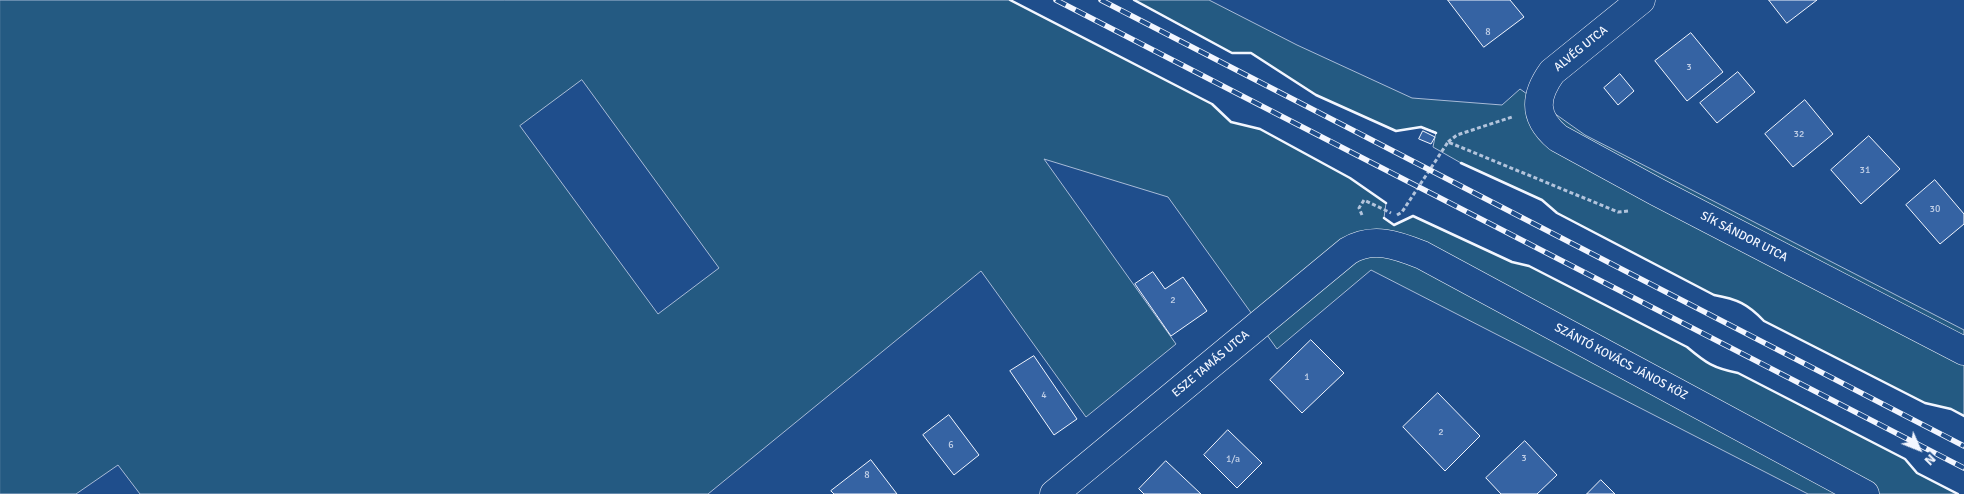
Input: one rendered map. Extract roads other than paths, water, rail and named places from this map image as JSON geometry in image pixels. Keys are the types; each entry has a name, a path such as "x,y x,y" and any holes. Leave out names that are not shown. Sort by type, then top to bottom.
{"street":[{"name":"ALVÉG UTCA","path":"1539,108 1541,90 1552,72 1641,0"},
{"name":"SÍK SÁNDOR UTCA","path":"1539,108 1545,124 1558,138 1656,192 1964,351"},
{"name":"ESZE TAMÁS UTCA","path":"1054,494 1348,251 1365,243 1372,242"},
{"name":"SZÁNTÓ KOVÁCS JÁNOS KÖZ","path":"1372,242 1392,244 1422,255 1865,494"}],"railway":[{"path":"1056,0 1964,468"},
{"path":"1101,0 1964,446"}]}
